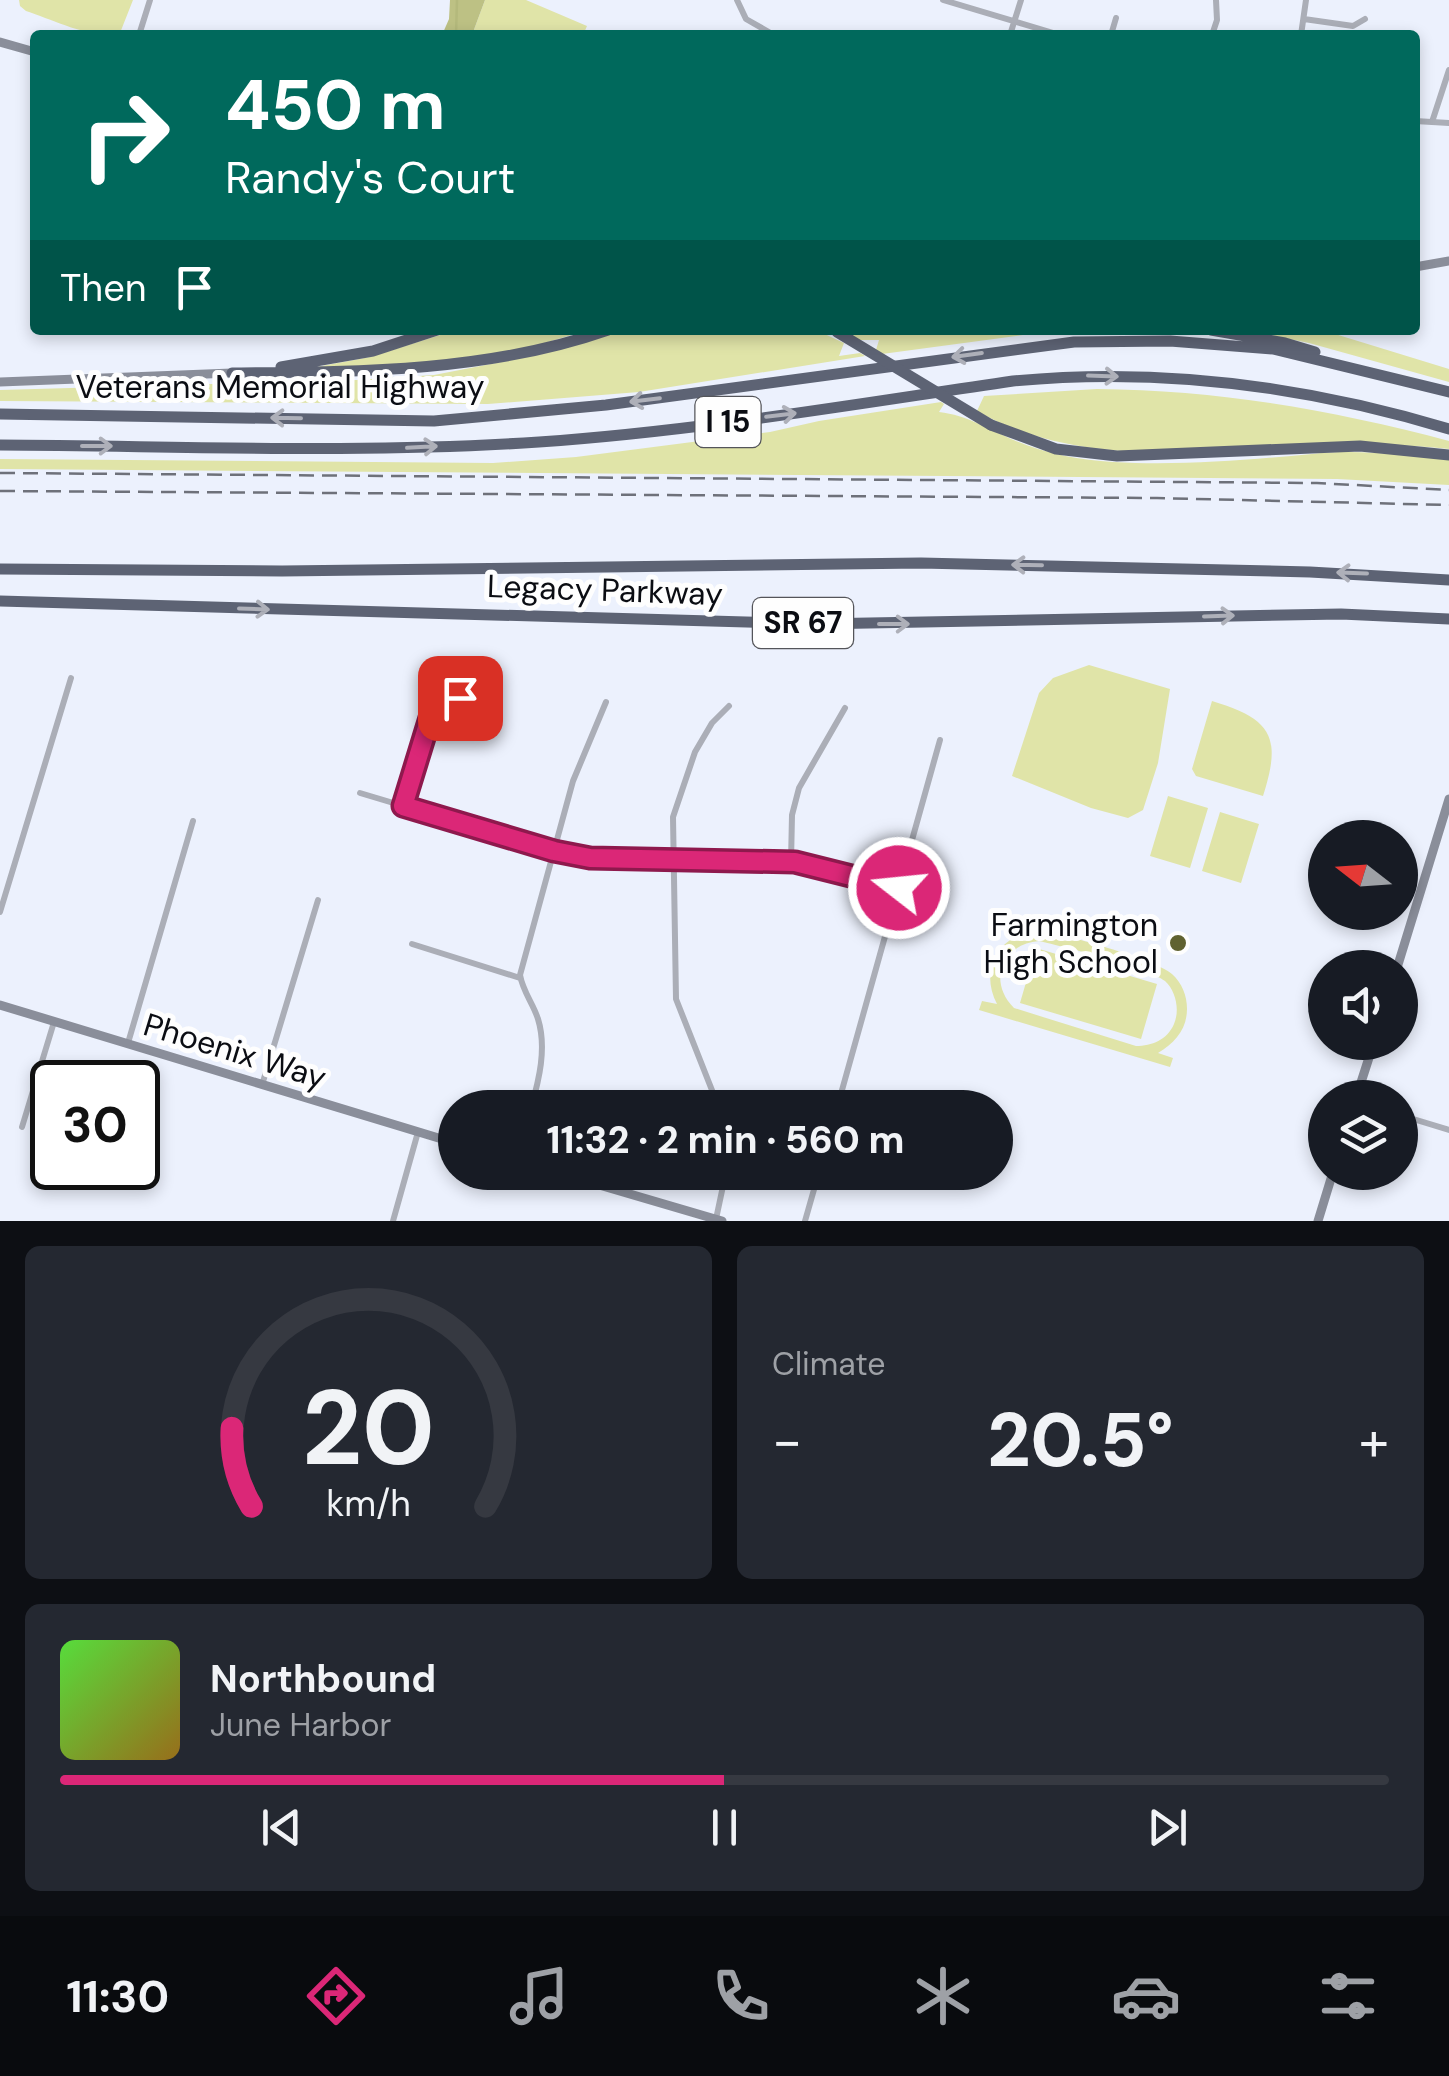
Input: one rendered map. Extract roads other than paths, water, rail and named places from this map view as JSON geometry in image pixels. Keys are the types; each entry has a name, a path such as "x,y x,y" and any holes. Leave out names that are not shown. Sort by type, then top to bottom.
{"highway":[{"path":"232,374 373,351 422,335"},
{"path":"232,374 354,372 478,361 561,347 594,335"},
{"path":"842,335 991,425 1056,449 1117,456 1360,446 1449,456"},
{"path":"1240,335 1286,343 1410,380"},
{"name":"Veterans Memorial Highway","path":"0,414 434,421 606,405 1074,342 1170,341 1273,350 1449,392"},
{"name":"Veterans Memorial Highway","path":"0,445 404,448 538,442 639,434 1013,380 1074,375 1219,381 1292,390 1449,429"},
{"name":"Legacy Parkway","path":"0,569 282,571 921,563 1310,572 1449,580"},
{"name":"Legacy Parkway","path":"0,601 815,624 1324,614 1449,619"}],"street":[{"path":"141,30 150,0"},
{"path":"736,0 746,19 763,30"},
{"path":"942,0 1043,30"},
{"path":"1011,30 1021,0"},
{"path":"1214,30 1216,0"},
{"path":"1302,30 1306,0"},
{"path":"1112,30 1116,18"},
{"path":"1304,20 1354,26 1365,19"},
{"path":"0,42 30,51"},
{"path":"1432,122 1449,70"},
{"path":"1420,121 1449,123"},
{"path":"1420,266 1449,261"},
{"path":"0,382 232,374"},
{"path":"0,912 71,678"},
{"path":"403,806 430,718 438,706 460,698 497,708"},
{"path":"535,1090 542,1056 541,1037 538,1016 523,994 520,978 572,781 606,702"},
{"path":"712,1090 676,999 672,817 682,785 712,723 729,706"},
{"path":"790,862 792,815 798,788 845,708"},
{"path":"842,1090 940,740"},
{"path":"360,793 554,851 590,858 790,862 838,870 899,888"},
{"path":"1403,950 1449,799"},
{"path":"127,1044 193,821"},
{"path":"262,1085 318,900"},
{"path":"412,944 520,978"},
{"name":"Phoenix Way","path":"0,1005 438,1138"},
{"path":"22,1127 54,1022"},
{"path":"1418,1121 1449,1130"},
{"path":"393,1221 418,1132"},
{"path":"616,1190 719,1220 723,1190"},
{"path":"805,1221 814,1190"},
{"path":"1318,1221 1327,1190"}],"waterway":[{"path":"456,30 457,0"}],"railway":[{"path":"0,473 1317,483 1449,490"},
{"path":"0,491 1157,498 1449,505"}],"place":[{"name":"Farmington High School","path":"1178,943"}]}
